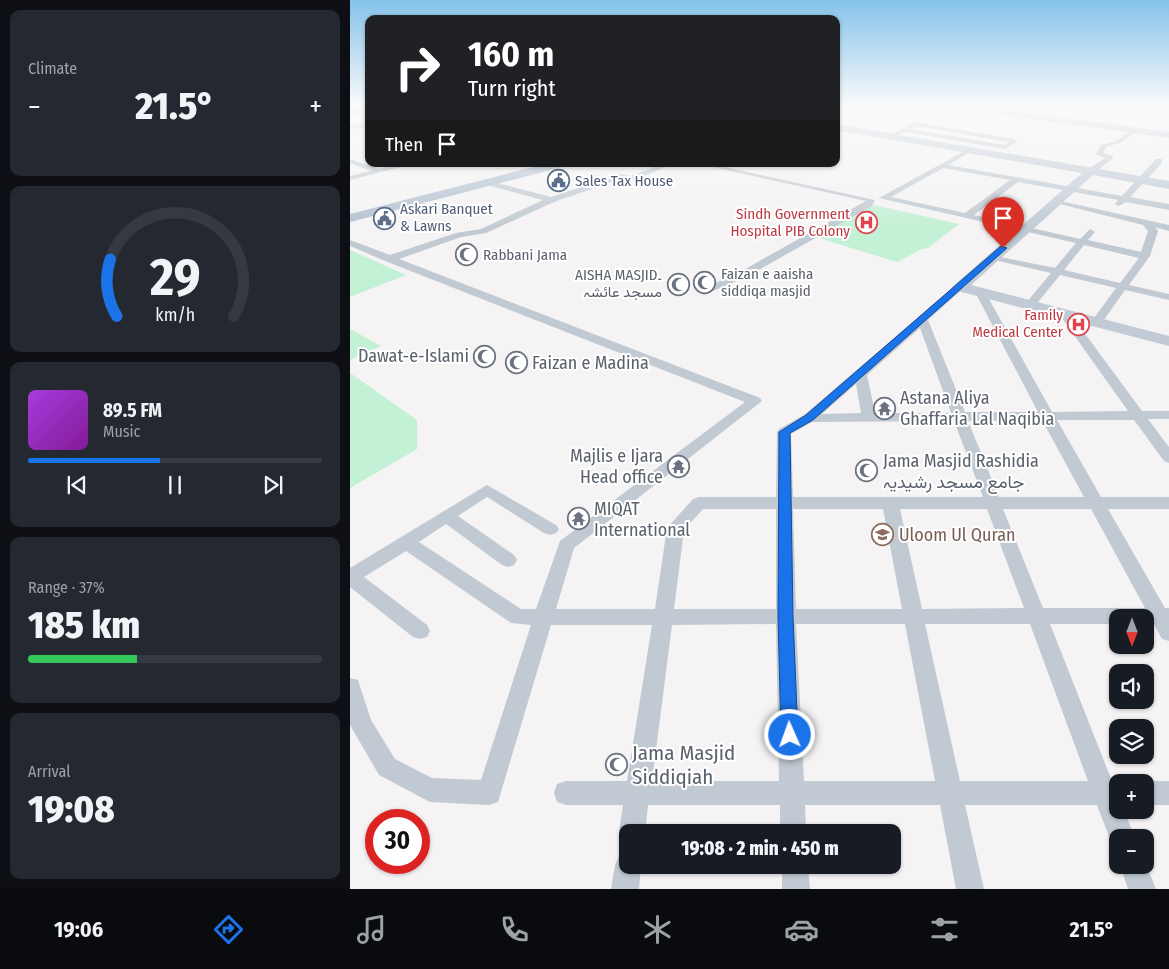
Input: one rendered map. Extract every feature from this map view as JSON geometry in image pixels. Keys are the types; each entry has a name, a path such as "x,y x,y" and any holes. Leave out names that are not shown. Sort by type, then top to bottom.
{"main road":[{"path":"351,211 505,167"},
{"path":"351,211 486,182 544,167"}],"street":[{"path":"955,147 1169,185"},
{"path":"793,824 786,617 784,432 809,418 1090,172 1111,157 1099,154 1103,147"},
{"path":"886,198 970,150"},
{"path":"350,161 365,166"},
{"path":"1056,202 1110,212 1125,199 1157,163 1169,167"},
{"path":"943,166 1169,207"},
{"path":"367,167 379,171"},
{"path":"350,178 396,167"},
{"path":"388,259 459,236 483,231 551,200 660,167"},
{"path":"716,167 871,200 886,198 1145,256"},
{"path":"967,216 1017,179"},
{"path":"486,182 551,200"},
{"path":"704,292 786,252 869,204 871,200"},
{"path":"1104,212 1110,216 1168,227"},
{"path":"1097,322 1145,256 1153,231 1147,224"},
{"path":"1030,305 1090,232"},
{"path":"350,244 755,401 566,545 542,617 489,793 430,790 387,767 361,724 350,687"},
{"path":"993,257 1169,297"},
{"path":"960,287 1097,322 1166,343"},
{"path":"980,292 1095,503 1166,622"},
{"path":"1065,314 1169,458"},
{"path":"922,319 1037,617 1109,786"},
{"path":"860,373 870,417"},
{"path":"809,418 1169,415"},
{"path":"420,631 350,577 487,490 550,530"},
{"path":"890,503 970,889"},
{"path":"633,824 676,528 699,504 1169,503"},
{"path":"446,516 508,560"},
{"path":"406,542 518,617 1037,617 1166,622"},
{"path":"566,793 1109,793"},
{"path":"1154,793 1169,793"},
{"path":"625,889 627,874"},
{"path":"795,874 796,889"},
{"path":"1136,874 1142,889"}],"green space":[{"path":"874,205 959,224 928,248 922,249 897,262 822,239 819,236"},
{"path":"350,250 406,275 350,297"},
{"path":"350,329 381,346 350,360"},
{"path":"350,373 417,420 417,449 350,488"}],"place":[{"name":"Sales Tax House","path":"559,181"},
{"name":"Askari Banquet & Lawns","path":"384,218"},
{"name":"Sindh Government Hospital PIB Colony","path":"866,223"},
{"name":"Rabbani Jama","path":"467,255"},
{"name":"Faizan e aaisha siddiqa masjid","path":"705,283"},
{"name":"AISHA MASJID۔ مسجد عائشہ","path":"678,284"},
{"name":"Family Medical Center","path":"1079,324"},
{"name":"Dawat-e-Islami","path":"485,356"},
{"name":"Faizan e Madina","path":"516,363"},
{"name":"Astana Aliya Ghaffaria Lal Naqibia","path":"884,408"},
{"name":"Majlis e Ijara Head office","path":"679,466"},
{"name":"Jama Masjid Rashidia جامع مسجد رشیدیہ","path":"867,471"},
{"name":"MIQAT International","path":"578,519"},
{"name":"Uloom Ul Quran","path":"883,535"},
{"name":"Jama Masjid Siddiqiah","path":"616,765"}],"route":[{"path":"790,735 786,617 784,432 809,418 1003,248"}]}
